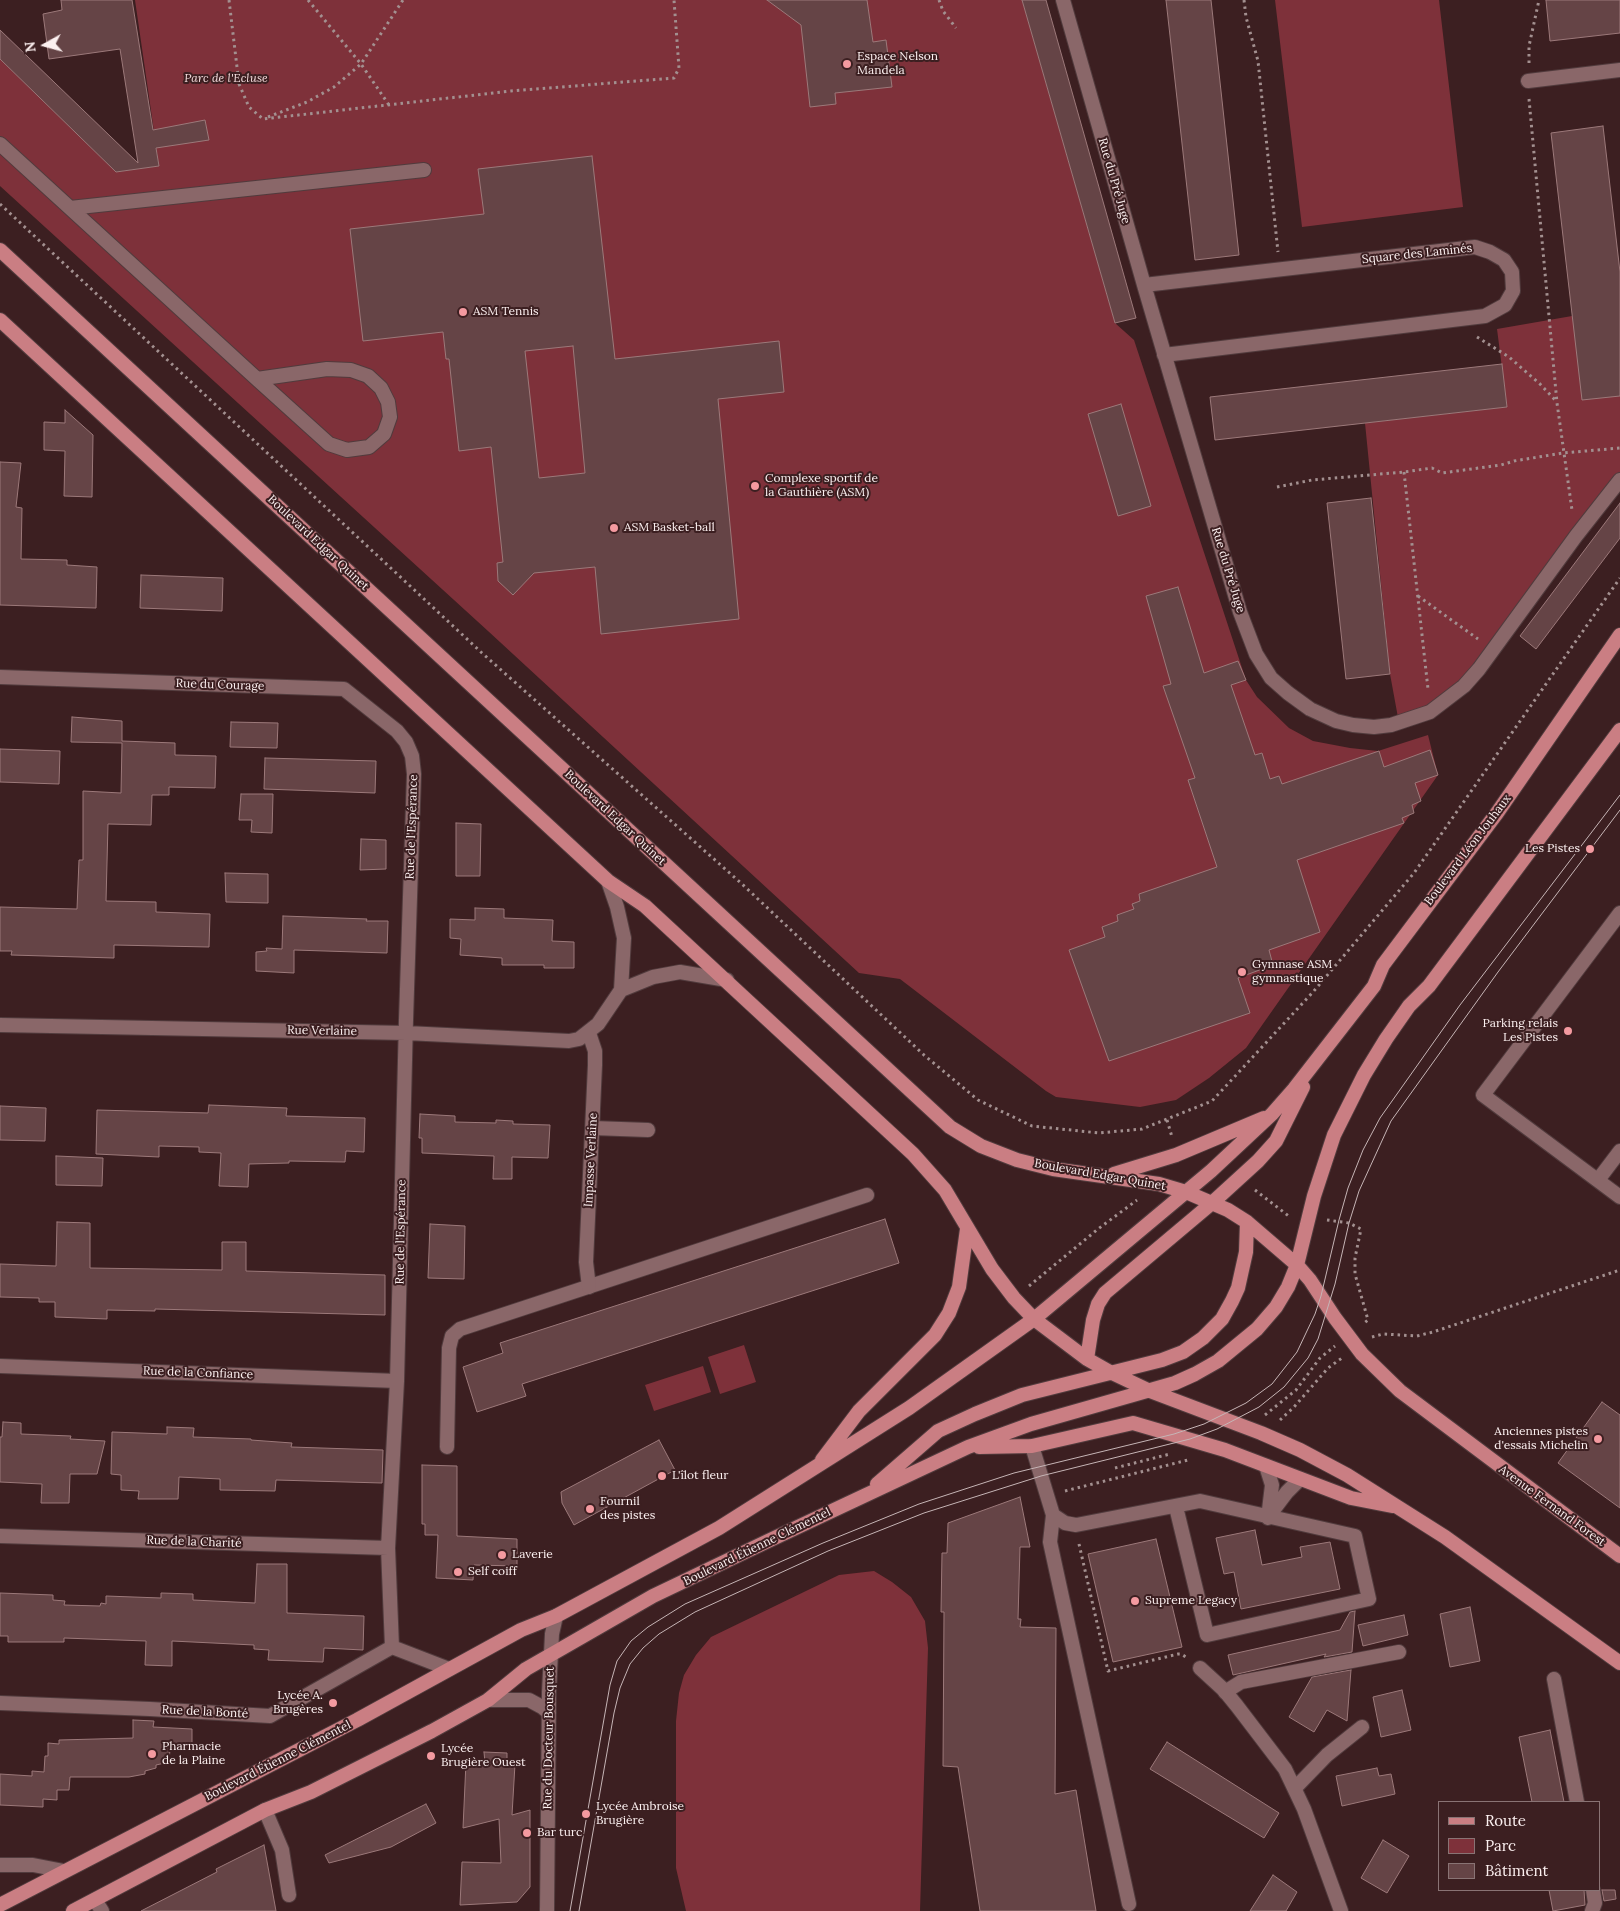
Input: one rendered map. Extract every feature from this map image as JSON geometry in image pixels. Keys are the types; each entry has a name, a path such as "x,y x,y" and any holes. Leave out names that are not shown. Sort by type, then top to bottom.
{"main road":[{"name":"Boulevard Edgar Quinet","path":"0,250 950,1126 981,1146 1017,1160 1053,1169 1159,1184 1186,1192 1228,1210 1247,1222 1297,1265"},
{"path":"0,320 608,881 645,906 913,1154 945,1190 992,1269 1014,1298 1034,1318 1087,1359 1110,1372 1150,1391 1261,1433 1300,1450 1348,1475 1454,1543 1620,1663"},
{"name":"Boulevard Léon Jouhaux","path":"1315,1064 1374,986 1383,965 1497,813 1620,635"},
{"name":"Boulevard Étienne Clémentel","path":"73,1911 98,1905 265,1810 311,1792 432,1731 488,1700 526,1669 653,1596 968,1447 1031,1424 1175,1383 1196,1374 1218,1361 1257,1329 1276,1307 1288,1286 1297,1265 1322,1168 1334,1135 1348,1104 1386,1039 1410,1006 1429,986 1620,730"},
{"path":"1087,1359 1093,1320 1098,1304 1105,1294 1212,1203 1258,1161 1276,1141 1315,1064"},
{"name":"Boulevard Étienne Clémentel","path":"0,1905 357,1720 521,1630 556,1616 720,1528 909,1408 1034,1318 1211,1171 1272,1114 1315,1064"},
{"path":"1109,1176 1176,1155 1272,1114"},
{"path":"863,1496 938,1431 1022,1395 1162,1360 1183,1352 1203,1338 1222,1319 1238,1288 1246,1252 1247,1222"},
{"path":"817,1466 859,1411 935,1335 949,1314 959,1286 968,1229"},
{"name":"Avenue Fernand Forest","path":"1297,1265 1310,1280 1357,1347 1379,1372 1423,1409 1620,1556"},
{"path":"968,1447 1032,1446 1134,1423 1190,1439 1351,1498 1402,1508"}],"street":[{"name":"Rue du Pré Juge","path":"1063,0 1164,355 1240,612 1256,654 1271,678 1310,709 1336,721 1353,725 1374,727 1392,725 1430,712 1464,686 1620,480"},
{"path":"1528,81 1620,70"},
{"path":"0,144 257,379 329,444 347,450 369,446 384,434 390,417 388,402 380,388 368,376 351,370 328,369 257,379"},
{"path":"70,208 424,170"},
{"name":"Square des Laminés","path":"1144,285 1475,247 1490,252 1504,260 1512,272 1513,291 1505,304 1484,316 1164,355"},
{"name":"Rue du Courage","path":"0,677 344,689 397,731 406,742 412,756"},
{"name":"Rue de l'Espérance","path":"392,1647 388,1548 397,1381 414,774 412,756"},
{"path":"589,1033 598,1024 621,990 624,938 617,907 608,881"},
{"path":"1620,913 1483,1095 1620,1196"},
{"path":"621,990 653,978 680,972 727,980"},
{"name":"Rue Verlaine","path":"0,1025 406,1033 569,1041 579,1039 589,1033"},
{"name":"Impasse Verlaine","path":"589,1033 595,1051 586,1262 589,1287"},
{"path":"593,1128 648,1130"},
{"path":"1598,1180 1620,1151"},
{"path":"447,1448 449,1348 452,1336 460,1328 867,1195"},
{"name":"Rue de la Confiance","path":"0,1366 397,1381"},
{"path":"1032,1446 1052,1515 1050,1542 1130,1904"},
{"path":"1266,1466 1272,1485 1268,1518"},
{"path":"1268,1518 1286,1492 1300,1479"},
{"path":"1052,1515 1076,1525 1200,1501 1268,1518 1355,1536 1368,1599 1207,1635 1176,1507"},
{"name":"Rue de la Charité","path":"0,1536 388,1548"},
{"path":"550,1655 556,1616"},
{"path":"392,1647 449,1669"},
{"name":"Rue de la Bonté","path":"0,1703 270,1716 392,1647"},
{"path":"1225,1692 1241,1682 1399,1652"},
{"name":"Rue du Docteur Bousquet","path":"547,1911 550,1655"},
{"path":"1200,1668 1225,1692 1285,1769 1295,1788 1340,1911"},
{"path":"1554,1679 1576,1801"},
{"path":"488,1700 529,1700 549,1713"},
{"path":"1295,1788 1327,1755 1362,1727"},
{"path":"265,1810 282,1850 289,1895"},
{"path":"0,1864 33,1866 64,1872"},
{"path":"1592,1891 1595,1903 1592,1911"}],"path":[{"path":"230,0 239,84 249,106 263,119 511,91 674,78 680,68 674,0"},
{"path":"308,0 361,64 390,105"},
{"path":"263,119 308,102 334,87 361,64 403,0"},
{"path":"939,0 943,11 956,28"},
{"path":"1244,0 1246,17 1258,61 1280,270"},
{"path":"1539,0 1529,46 1528,81 1534,165 1557,403 1576,536"},
{"path":"0,204 475,646 742,884 924,1054 978,1100 1032,1126 1099,1133 1142,1130 1212,1101 1313,992 1414,873 1620,578"},
{"path":"1462,318 1473,335 1510,357 1540,384 1557,403"},
{"path":"1277,487 1312,480 1432,468 1442,473 1501,465 1563,453 1620,448"},
{"path":"1404,472 1430,712"},
{"path":"1417,595 1493,650"},
{"path":"1261,1433 1294,1407 1328,1368 1372,1336 1382,1334 1417,1336 1433,1332 1620,1270"},
{"path":"1047,1496 1192,1459"},
{"path":"1076,1525 1077,1537 1108,1671 1181,1654 1200,1668"}],"green space":[{"name":"Complexe sportif de la Gauthière (ASM)","path":"135,0 1022,0 1115,323 1134,340 1246,680 1257,697 1289,728 1313,741 1378,751 1428,735 1438,775 1246,1048 1209,1078 1176,1100 1140,1107 1056,1097 900,979 859,973 488,631 0,186 0,59 116,172 159,166"},
{"path":"1275,0 1439,0 1463,207 1302,227"},
{"path":"1572,316 1620,395 1620,480 1464,686 1399,723 1390,674 1365,423 1507,407 1497,329"},
{"path":"744,1345 756,1382 720,1394 708,1357"},
{"path":"703,1366 711,1392 654,1411 645,1385"},
{"path":"874,1571 911,1597 925,1621 928,1648 920,1911 686,1911 676,1868 676,1721 679,1693 684,1675 696,1655 711,1637 839,1575"}],"building":[{"path":"61,0 132,0 153,130 205,120 209,140 156,148 159,166 116,172 0,59 0,30 138,163 120,49 49,59 43,14 62,10"},
{"name":"Espace Nelson Mandela","path":"767,0 867,0 873,42 886,40 892,87 835,93 836,104 810,107 801,25"},
{"path":"1022,0 1046,0 1136,318 1115,323"},
{"path":"1166,0 1211,0 1239,255 1195,260"},
{"path":"1546,0 1620,0 1620,33 1550,41"},
{"path":"1603,126 1620,272 1620,396 1582,400 1551,133"},
{"path":"592,156 615,359 779,341 784,392 718,399 739,619 601,634 595,567 534,573 513,595 498,581 497,563 503,562 491,447 459,451 449,359 446,359 443,332 363,341 350,229 484,214 478,169","holes":["573,346 585,473 539,478 525,351"]},
{"path":"1502,364 1507,407 1215,440 1210,397"},
{"path":"1121,404 1151,506 1118,516 1088,414"},
{"path":"65,410 93,435 92,497 64,496 65,451 44,450 44,422 65,423"},
{"path":"0,462 21,463 16,507 22,508 21,559 67,560 67,565 97,567 96,608 0,605"},
{"path":"1371,498 1390,674 1346,679 1327,503"},
{"path":"1620,503 1620,538 1536,649 1520,636"},
{"path":"141,575 223,578 222,611 140,608"},
{"path":"1178,587 1204,673 1238,661 1246,680 1231,685 1255,755 1262,753 1270,779 1279,776 1282,784 1379,751 1384,767 1430,750 1438,775 1415,783 1421,801 1412,805 1414,813 1402,818 1404,823 1297,860 1320,932 1269,950 1273,965 1238,978 1250,1013 1109,1061 1069,950 1105,937 1102,927 1118,921 1117,915 1134,909 1132,904 1140,901 1139,894 1217,867 1188,780 1195,778 1163,686 1171,684 1146,596"},
{"path":"72,717 122,721 122,741 175,743 175,755 216,756 215,788 169,787 169,795 152,795 151,825 108,824 106,901 156,902 156,912 210,914 209,947 114,945 114,958 11,955 12,951 0,951 0,907 77,909 79,860 83,860 83,791 121,793 122,743 71,742"},
{"path":"231,722 278,723 277,748 230,747"},
{"path":"0,749 60,751 59,784 0,782"},
{"path":"265,758 376,761 375,793 264,789"},
{"path":"241,794 273,794 272,833 251,832 252,820 239,820"},
{"path":"456,823 481,824 480,876 456,876"},
{"path":"361,839 386,840 386,869 360,870"},
{"path":"225,873 268,874 268,903 226,902"},
{"path":"475,908 504,909 504,918 553,920 552,941 574,942 574,968 544,968 544,965 502,965 502,958 460,955 461,939 450,938 450,919 475,920"},
{"path":"283,916 388,921 387,953 294,950 294,973 256,971 256,952 267,951 266,948 282,949"},
{"path":"209,1105 287,1108 286,1116 365,1118 364,1152 346,1151 345,1162 289,1161 289,1163 249,1164 248,1187 219,1186 221,1153 199,1152 199,1147 159,1146 159,1157 96,1154 97,1110 208,1113"},
{"path":"0,1106 46,1108 45,1141 0,1140"},
{"path":"420,1114 455,1116 455,1122 496,1123 496,1120 513,1121 513,1124 550,1125 548,1158 512,1157 512,1179 493,1179 494,1156 422,1153 422,1138 419,1138"},
{"path":"56,1156 103,1158 102,1186 56,1185"},
{"path":"885,1219 899,1263 522,1384 526,1396 477,1412 463,1367 503,1353 500,1343"},
{"path":"57,1222 90,1223 90,1268 222,1270 222,1242 246,1242 246,1271 385,1275 385,1315 155,1309 155,1311 107,1310 107,1319 55,1317 55,1302 39,1302 39,1298 0,1297 0,1264 56,1266"},
{"path":"430,1224 465,1226 464,1279 428,1278"},
{"name":"Anciennes pistes d'essais Michelin","path":"1602,1402 1620,1415 1620,1508 1558,1463"},
{"path":"3,1422 21,1423 21,1434 71,1436 70,1439 105,1441 97,1474 70,1474 69,1503 41,1503 42,1484 0,1482 0,1437 2,1437"},
{"path":"167,1427 194,1428 193,1437 251,1439 292,1443 291,1447 383,1450 382,1483 276,1480 275,1491 220,1490 220,1479 179,1477 178,1499 138,1499 139,1491 121,1490 121,1475 111,1474 112,1432 167,1434"},
{"path":"659,1440 675,1470 574,1525 562,1503 561,1492"},
{"path":"422,1465 457,1466 457,1536 517,1539 517,1566 474,1565 473,1580 436,1578 438,1535 425,1535 425,1524 422,1524"},
{"path":"1020,1497 1030,1547 1020,1547 1018,1619 1021,1619 1020,1627 1056,1628 1055,1794 1076,1790 1096,1911 980,1911 958,1767 943,1766 944,1612 941,1612 942,1553 947,1553 948,1523"},
{"path":"1255,1530 1262,1565 1302,1557 1300,1547 1330,1542 1340,1589 1241,1609 1234,1572 1224,1574 1216,1538"},
{"name":"Supreme Legacy","path":"1156,1539 1182,1647 1113,1662 1088,1554"},
{"path":"257,1564 287,1564 287,1613 364,1616 363,1650 324,1648 323,1662 268,1660 269,1650 254,1649 254,1645 172,1641 172,1666 145,1665 146,1641 64,1638 64,1642 8,1642 8,1636 0,1636 0,1593 53,1595 53,1600 65,1601 64,1605 100,1606 101,1603 106,1604 106,1596 161,1598 161,1593 193,1594 193,1600 255,1603"},
{"path":"1470,1607 1480,1661 1450,1667 1440,1614"},
{"path":"1355,1611 1352,1652 1324,1657 1326,1654 1233,1675 1228,1655 1340,1630 1350,1612"},
{"path":"1404,1615 1408,1635 1363,1646 1358,1625"},
{"path":"1351,1670 1347,1721 1327,1710 1314,1732 1289,1717 1312,1677"},
{"path":"1402,1690 1411,1730 1381,1737 1373,1697"},
{"path":"133,1720 154,1721 153,1727 192,1729 192,1750 170,1749 169,1762 156,1765 156,1768 145,1771 145,1774 129,1777 70,1777 69,1790 57,1790 57,1800 43,1799 43,1807 0,1805 0,1774 32,1776 32,1771 44,1772 45,1756 48,1756 48,1743 59,1744 59,1740 133,1738"},
{"path":"1550,1730 1564,1801 1532,1801 1519,1737"},
{"path":"1167,1742 1279,1813 1264,1838 1150,1769"},
{"path":"484,1752 507,1753 507,1764 515,1764 512,1815 530,1810 530,1887 517,1902 460,1905 462,1862 501,1863 499,1819 463,1828 466,1762 485,1763"},
{"path":"1377,1768 1379,1776 1391,1774 1395,1794 1342,1806 1336,1776"},
{"path":"426,1804 436,1823 391,1847 329,1863 325,1855"},
{"path":"1383,1840 1409,1856 1387,1893 1361,1878"},
{"path":"264,1845 276,1911 141,1911 217,1872 216,1869"},
{"path":"1273,1875 1297,1892 1286,1911 1250,1911"},
{"path":"1602,1890 1615,1890 1616,1899 1604,1901"},
{"path":"1549,1891 1584,1891 1585,1905 1553,1911"}],"tram line":[{"path":"570,1911 610,1685 617,1661 631,1641 648,1627 685,1604 823,1543 919,1504 1014,1473 1174,1434 1204,1424 1246,1403 1272,1384 1297,1352 1315,1314 1348,1188 1363,1150 1380,1118 1460,1005 1620,795"},
{"path":"579,1911 620,1688 630,1664 643,1648 659,1634 695,1612 828,1551 924,1513 1041,1476 1190,1439 1217,1429 1259,1407 1284,1387 1308,1358 1318,1339 1335,1284 1349,1223 1359,1191 1391,1121 1498,972 1620,810"}],"place":[{"name":"Espace Nelson Mandela","path":"847,64"},
{"name":"ASM Tennis","path":"463,312"},
{"name":"Complexe sportif de la Gauthière (ASM)","path":"755,486"},
{"name":"ASM Basket-ball","path":"614,528"},
{"name":"Les Pistes","path":"1590,849"},
{"name":"Gymnase ASM gymnastique","path":"1242,972"},
{"name":"Parking relais Les Pistes","path":"1568,1031"},
{"name":"Anciennes pistes d'essais Michelin","path":"1598,1439"},
{"name":"L'îlot fleur","path":"662,1476"},
{"name":"Fournil des pistes","path":"590,1509"},
{"name":"Laverie","path":"502,1555"},
{"name":"Self coiff","path":"458,1572"},
{"name":"Supreme Legacy","path":"1135,1601"},
{"name":"Lycée A. Brugères","path":"333,1703"},
{"name":"Pharmacie de la Plaine","path":"152,1754"},
{"name":"Lycée Brugière Ouest","path":"431,1756"},
{"name":"Lycée Ambroise Brugière","path":"586,1814"},
{"name":"Bar turc","path":"527,1833"}],"park label":[{"name":"Parc de l'Ecluse","path":"226,79"}]}
